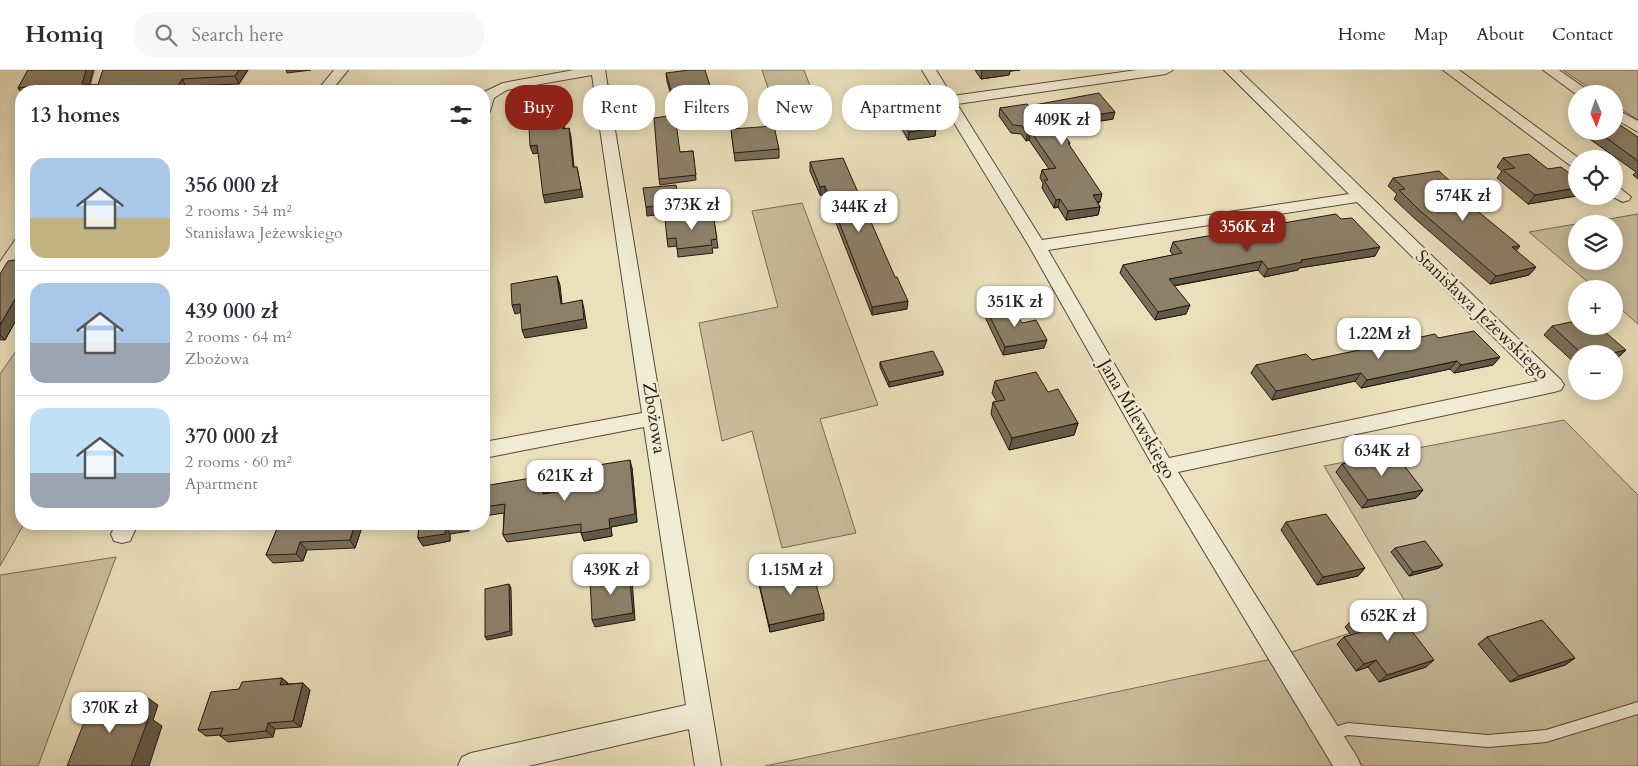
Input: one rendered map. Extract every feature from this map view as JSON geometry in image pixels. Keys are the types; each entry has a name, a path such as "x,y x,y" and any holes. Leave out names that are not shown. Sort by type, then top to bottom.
{"street":[{"path":"98,85 102,70"},
{"path":"329,85 340,70"},
{"path":"490,94 504,87 597,70"},
{"name":"Zbożowa","path":"597,70 708,766"},
{"name":"Jana Milewskiego","path":"929,70 938,85"},
{"path":"959,99 1166,70"},
{"name":"Stanisława Jeżewskiego","path":"1164,467 1554,385 1231,70"},
{"path":"1450,70 1568,157"},
{"path":"1550,70 1572,85"},
{"path":"1623,118 1638,128"},
{"name":"Jana Milewskiego","path":"959,119 1037,246 1164,467 1348,766"},
{"path":"1037,246 1360,197"},
{"path":"0,275 15,253"},
{"path":"490,449 654,418"},
{"path":"471,766 700,714"}],"lane":[{"path":"1329,735 1348,729 1488,741 1546,736 1638,708"}],"shaded area":[{"path":"762,70 804,70 810,85 767,85"},
{"path":"1563,70 1638,70 1638,120 1623,110 1623,85 1585,85"},
{"path":"802,203 878,405 820,419 856,533 782,548 752,431 722,441 699,323 778,307 752,211"},
{"path":"1638,214 1638,324 1623,311 1623,280 1585,280 1574,270 1623,270 1623,217"},
{"path":"1568,225 1568,265 1529,232"},
{"path":"15,353 15,530 21,530 0,566 0,374"},
{"path":"1564,420 1638,495 1638,766 765,766 1267,660 1412,613 1324,466"},
{"path":"116,557 38,766 0,766 0,575"}],"building":[{"path":"28,70 86,70 82,84 98,85 41,85 20,85"},
{"path":"103,70 239,70 235,76 182,79 178,85 98,85"},
{"path":"705,70 710,85 670,85 666,73"},
{"path":"1099,93 1115,112 1053,121 1070,143 1068,143 1102,194 1093,195 1100,207 1068,211 1060,199 1056,200 1044,180 1048,180 1042,170 1056,168 1031,132 1028,133 1022,126 1013,125 1000,108 1027,104 1029,106"},
{"path":"665,116 665,130 677,130 680,152 693,151 696,175 659,179 655,118"},
{"path":"758,127 758,130 775,130 779,149 734,153 731,130 748,130 748,128"},
{"path":"1623,127 1638,137 1638,161 1609,140 1623,140"},
{"path":"529,130 569,130 573,167 577,167 581,189 543,195 537,145 530,146"},
{"path":"1529,154 1548,169 1561,167 1568,172 1568,189 1535,195 1503,170 1515,168 1503,158"},
{"path":"843,158 895,277 897,277 908,301 872,307 825,186 820,187 810,162"},
{"path":"1439,171 1464,194 1458,195 1520,246 1512,247 1536,267 1496,276 1418,209 1399,190 1405,189 1393,178"},
{"path":"676,185 680,203 646,207 643,188"},
{"path":"713,214 717,239 711,240 712,245 677,249 676,238 667,239 665,219"},
{"path":"1336,214 1341,219 1352,218 1380,247 1301,260 1302,262 1268,269 1262,261 1169,279 1190,305 1158,312 1123,265 1182,253 1173,242"},
{"path":"15,260 15,299 0,325 0,274 8,261"},
{"path":"557,276 561,304 582,300 584,319 522,330 520,304 512,305 511,284"},
{"path":"1013,307 1022,323 1036,320 1047,340 1005,347 987,311"},
{"path":"1568,323 1568,335 1608,335 1620,345 1572,345 1552,326"},
{"path":"1474,331 1500,357 1461,365 1457,361 1367,380 1361,373 1276,391 1256,365 1306,354 1312,360 1435,334 1438,338"},
{"path":"933,351 943,371 889,382 880,362"},
{"path":"1036,372 1048,392 1058,389 1078,423 1012,438 993,402 1005,400 995,381"},
{"path":"1395,454 1423,490 1368,500 1342,464"},
{"path":"630,460 635,514 609,519 610,528 581,533 581,524 503,535 505,504 490,506 490,485 543,476 543,494 599,485 598,465"},
{"path":"1326,514 1365,568 1323,577 1286,522"},
{"path":"276,530 353,530 350,540 300,542 296,554 266,555"},
{"path":"419,530 446,530 445,534 418,538"},
{"path":"1425,541 1443,565 1413,572 1395,548"},
{"path":"811,566 824,613 769,625 758,578"},
{"path":"629,571 633,613 592,620 590,578"},
{"path":"509,584 510,631 485,637 485,589"},
{"path":"1394,608 1434,660 1387,675 1376,660 1364,664 1344,637 1361,632 1352,620"},
{"path":"1542,620 1575,658 1519,676 1487,637"},
{"path":"282,678 280,685 303,683 293,721 268,723 266,731 220,736 223,728 198,730 211,692 239,689 242,682"},
{"path":"145,696 137,718 149,717 131,766 67,766 92,702"}]}
